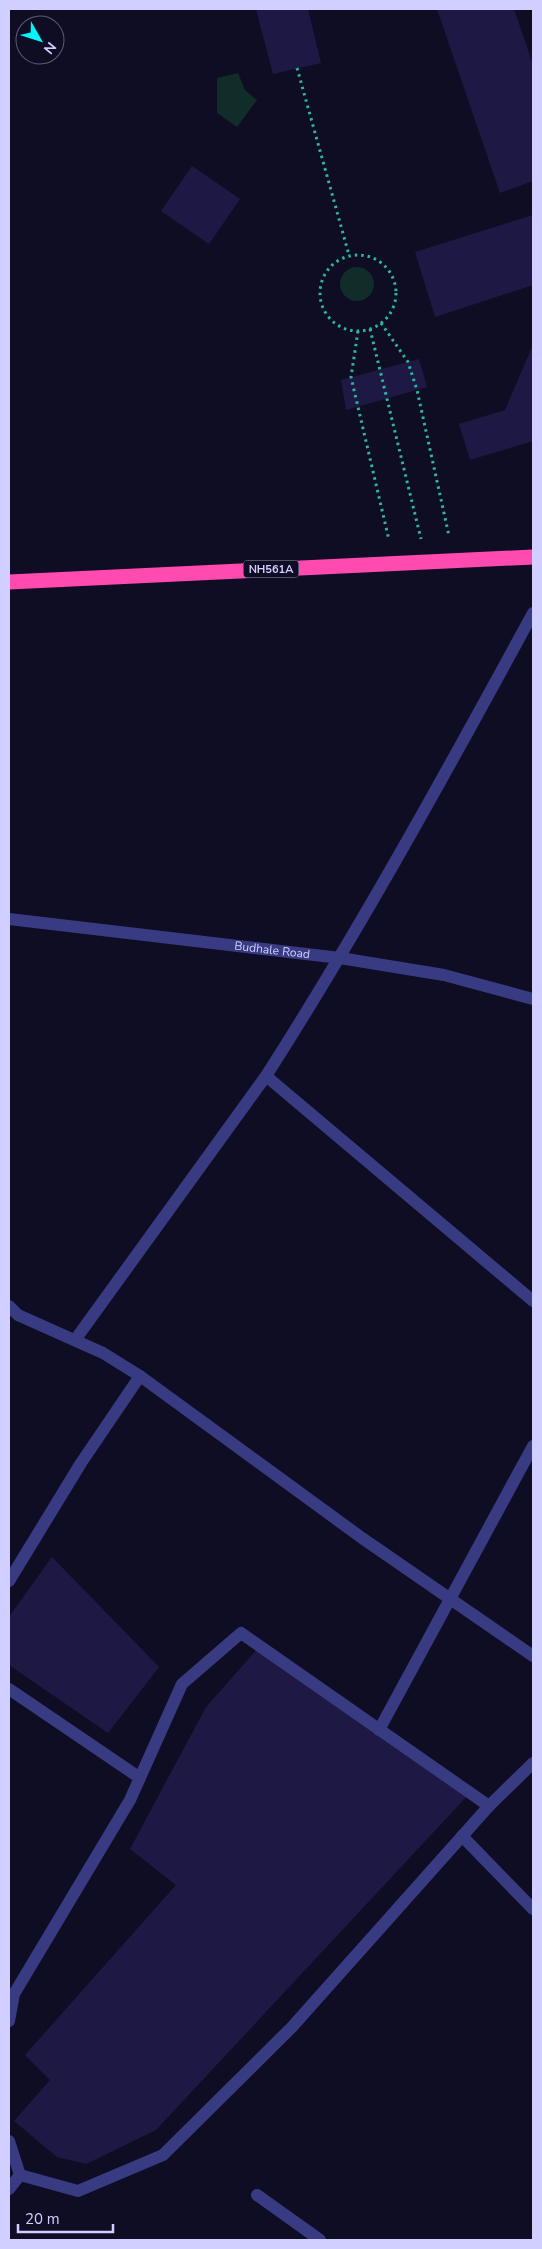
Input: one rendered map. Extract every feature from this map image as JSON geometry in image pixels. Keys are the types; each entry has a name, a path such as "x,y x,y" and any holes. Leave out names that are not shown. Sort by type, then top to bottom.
{"highway":[{"name":"NH561A","path":"9,582 533,557"}],"street":[{"path":"74,1340 266,1076 340,958 452,761 533,613"},
{"name":"Budhale Road","path":"9,919 340,958 444,975 533,999"},
{"path":"266,1076 533,1302"},
{"path":"9,1306 18,1315 103,1353 140,1376 362,1538 533,1656"},
{"path":"9,1581 81,1463 140,1376"},
{"path":"379,1730 533,1446"},
{"path":"9,2021 11,1992 130,1800 182,1684 241,1633 489,1806"},
{"path":"9,1689 140,1778"},
{"path":"20,2175 78,2191 163,2155 292,2027 489,1806 533,1763"},
{"path":"462,1836 533,1909"},
{"path":"9,2141 20,2175"},
{"path":"9,2189 20,2175"},
{"path":"257,2195 320,2240"}],"path":[{"path":"297,68 350,255"},
{"path":"350,255 363,255 375,258 385,265 392,275 396,287 396,299 392,310 381,323 370,329 358,331 339,326 329,318 322,306 320,294 322,281 328,270 338,261 350,255"},
{"path":"381,323 408,362 417,390 449,536"},
{"path":"370,329 422,540"},
{"path":"358,331 351,377 390,545"}],"green space":[{"path":"238,73 245,90 257,100 237,127 217,113 217,78"},
{"path":"357,267 364,268 369,272 373,277 373,291 369,296 364,300 357,301 350,300 345,296 341,291 340,284 341,277 345,272 350,268"}],"building":[{"path":"256,9 308,9 321,63 273,74"},
{"path":"437,9 514,9 533,65 533,181 500,193"},
{"path":"192,166 240,199 209,244 161,211"},
{"path":"533,215 533,285 435,317 415,252"},
{"path":"533,345 533,441 470,460 459,424 505,410"},
{"path":"419,359 427,387 346,410 341,380"},
{"path":"52,1557 159,1667 108,1733 9,1665 9,1617"},
{"path":"260,1646 470,1793 156,2130 86,2164 57,2157 14,2121 50,2080 25,2055 176,1885 130,1849 206,1707"}]}
